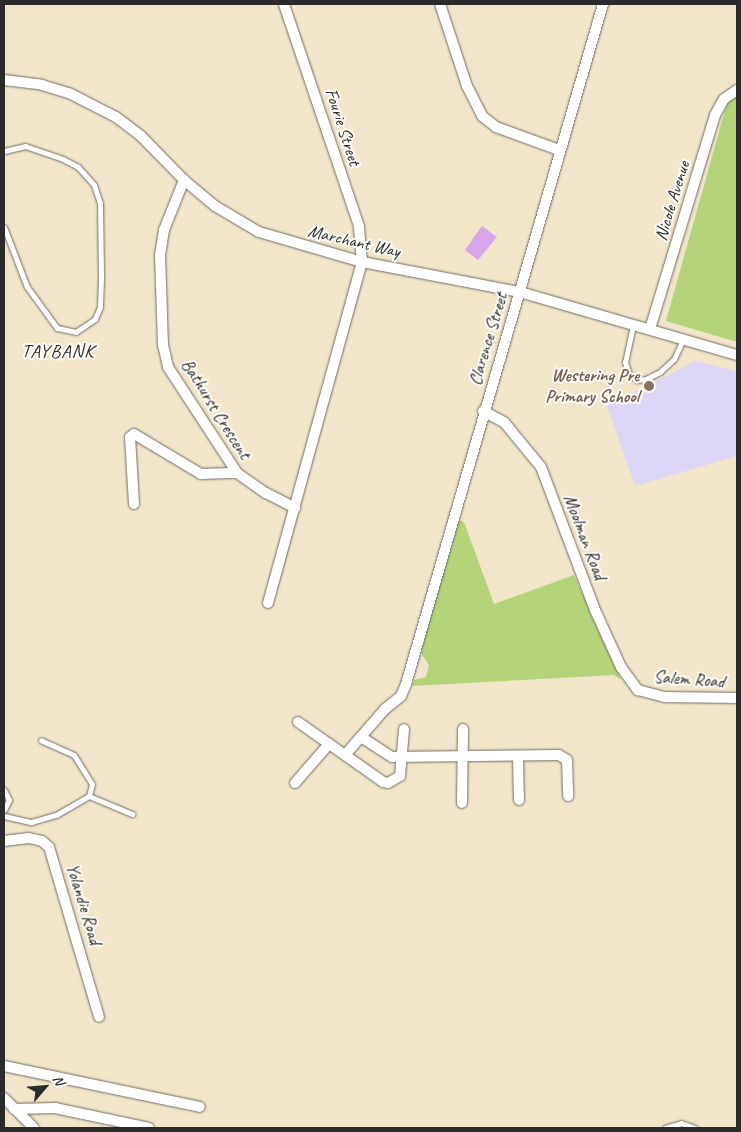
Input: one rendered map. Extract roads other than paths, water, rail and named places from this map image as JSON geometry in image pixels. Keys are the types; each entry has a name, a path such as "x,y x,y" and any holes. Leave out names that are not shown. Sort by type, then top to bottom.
{"street":[{"name":"Fourie Street","path":"284,4 359,226 362,262"},
{"path":"440,4 467,86 482,116 496,127 560,150"},
{"name":"Clarence Street","path":"345,755 401,696 406,684 483,411 520,292 603,4"},
{"name":"Marchant Way","path":"4,80 42,85 69,93 116,117 141,136 184,180 215,206 259,232 362,262 520,292 737,355"},
{"name":"Nicole Avenue","path":"650,329 715,114 724,99 737,90"},
{"name":"Bathurst Crescent","path":"184,180 162,240 165,356 196,414 237,473 266,494 295,508"},
{"path":"268,603 362,262"},
{"name":"Moolman Road","path":"483,411 504,422 541,467 595,610 621,667 638,690"},
{"path":"134,504 130,437 134,434 201,474 237,473"},
{"name":"Salem Road","path":"638,690 665,697 737,698"},
{"path":"298,722 388,783 400,776 404,729"},
{"path":"462,803 463,729"},
{"path":"361,737 387,755 401,758 564,757 567,760 568,796"},
{"path":"295,783 329,744"},
{"path":"518,757 519,800"},
{"name":"Yolandie Road","path":"4,841 29,838 42,841 49,848 99,1017"},
{"path":"4,1066 200,1107"},
{"path":"4,1098 34,1128"},
{"path":"14,1109 55,1108 148,1128"}],"lane":[{"path":"4,150 16,146 41,151 78,167 94,185 100,203 101,278 100,307 95,319 76,332 57,328 27,286 4,227"},
{"path":"634,324 624,362 629,374 637,380 646,379 660,372 674,359 684,339"},
{"path":"4,816 31,822 56,815 89,796 92,784 74,755 41,740"},
{"path":"4,790 8,800 4,810"},
{"path":"89,796 132,814"},
{"path":"665,1128 681,1123 696,1128"}],"place":[{"name":"Westering Pre Primary School","path":"649,386"}],"district":[{"name":"TAYBANK","path":"58,352"}]}
